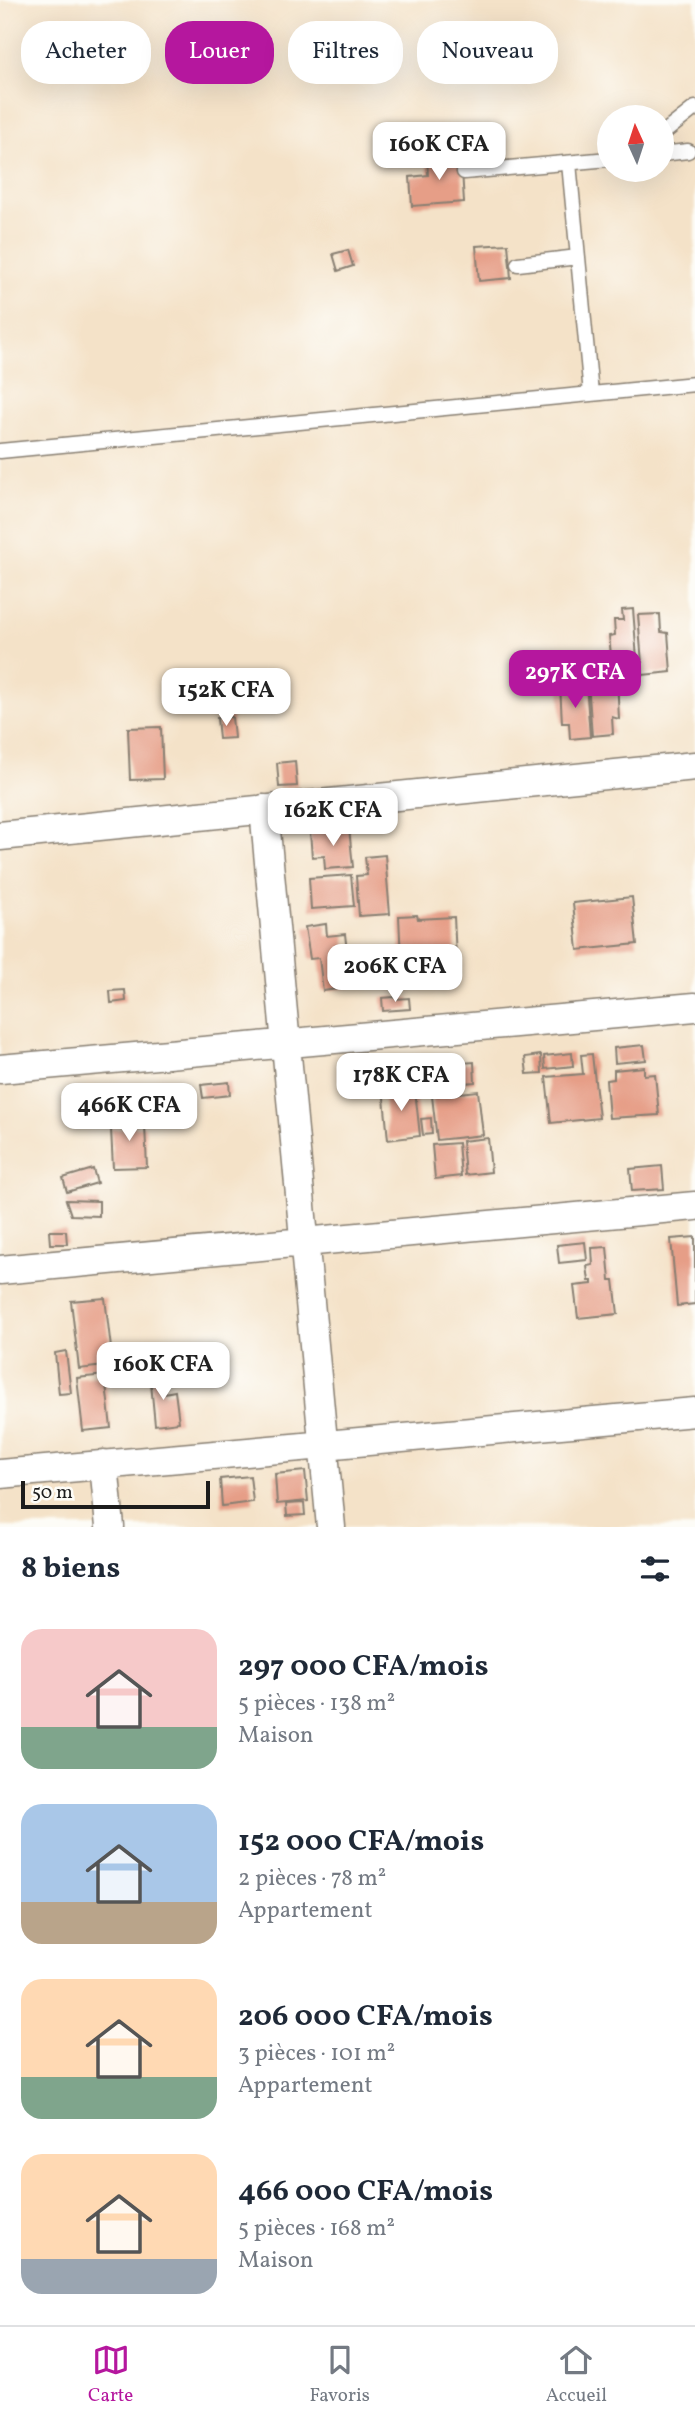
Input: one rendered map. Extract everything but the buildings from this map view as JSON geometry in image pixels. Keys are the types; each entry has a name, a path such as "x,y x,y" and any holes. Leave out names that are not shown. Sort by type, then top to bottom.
{"street":[{"path":"0,836 695,765"},
{"path":"264,809 331,1527"},
{"path":"0,1069 695,1007"},
{"path":"0,1270 695,1206"},
{"path":"0,1474 695,1412"},
{"path":"104,1464 110,1527"}],"lane":[{"path":"674,125 695,108"},
{"path":"674,153 688,151"},
{"path":"464,172 597,160"},
{"path":"569,163 591,394"},
{"path":"518,264 578,257"},
{"path":"0,451 695,384"}]}
